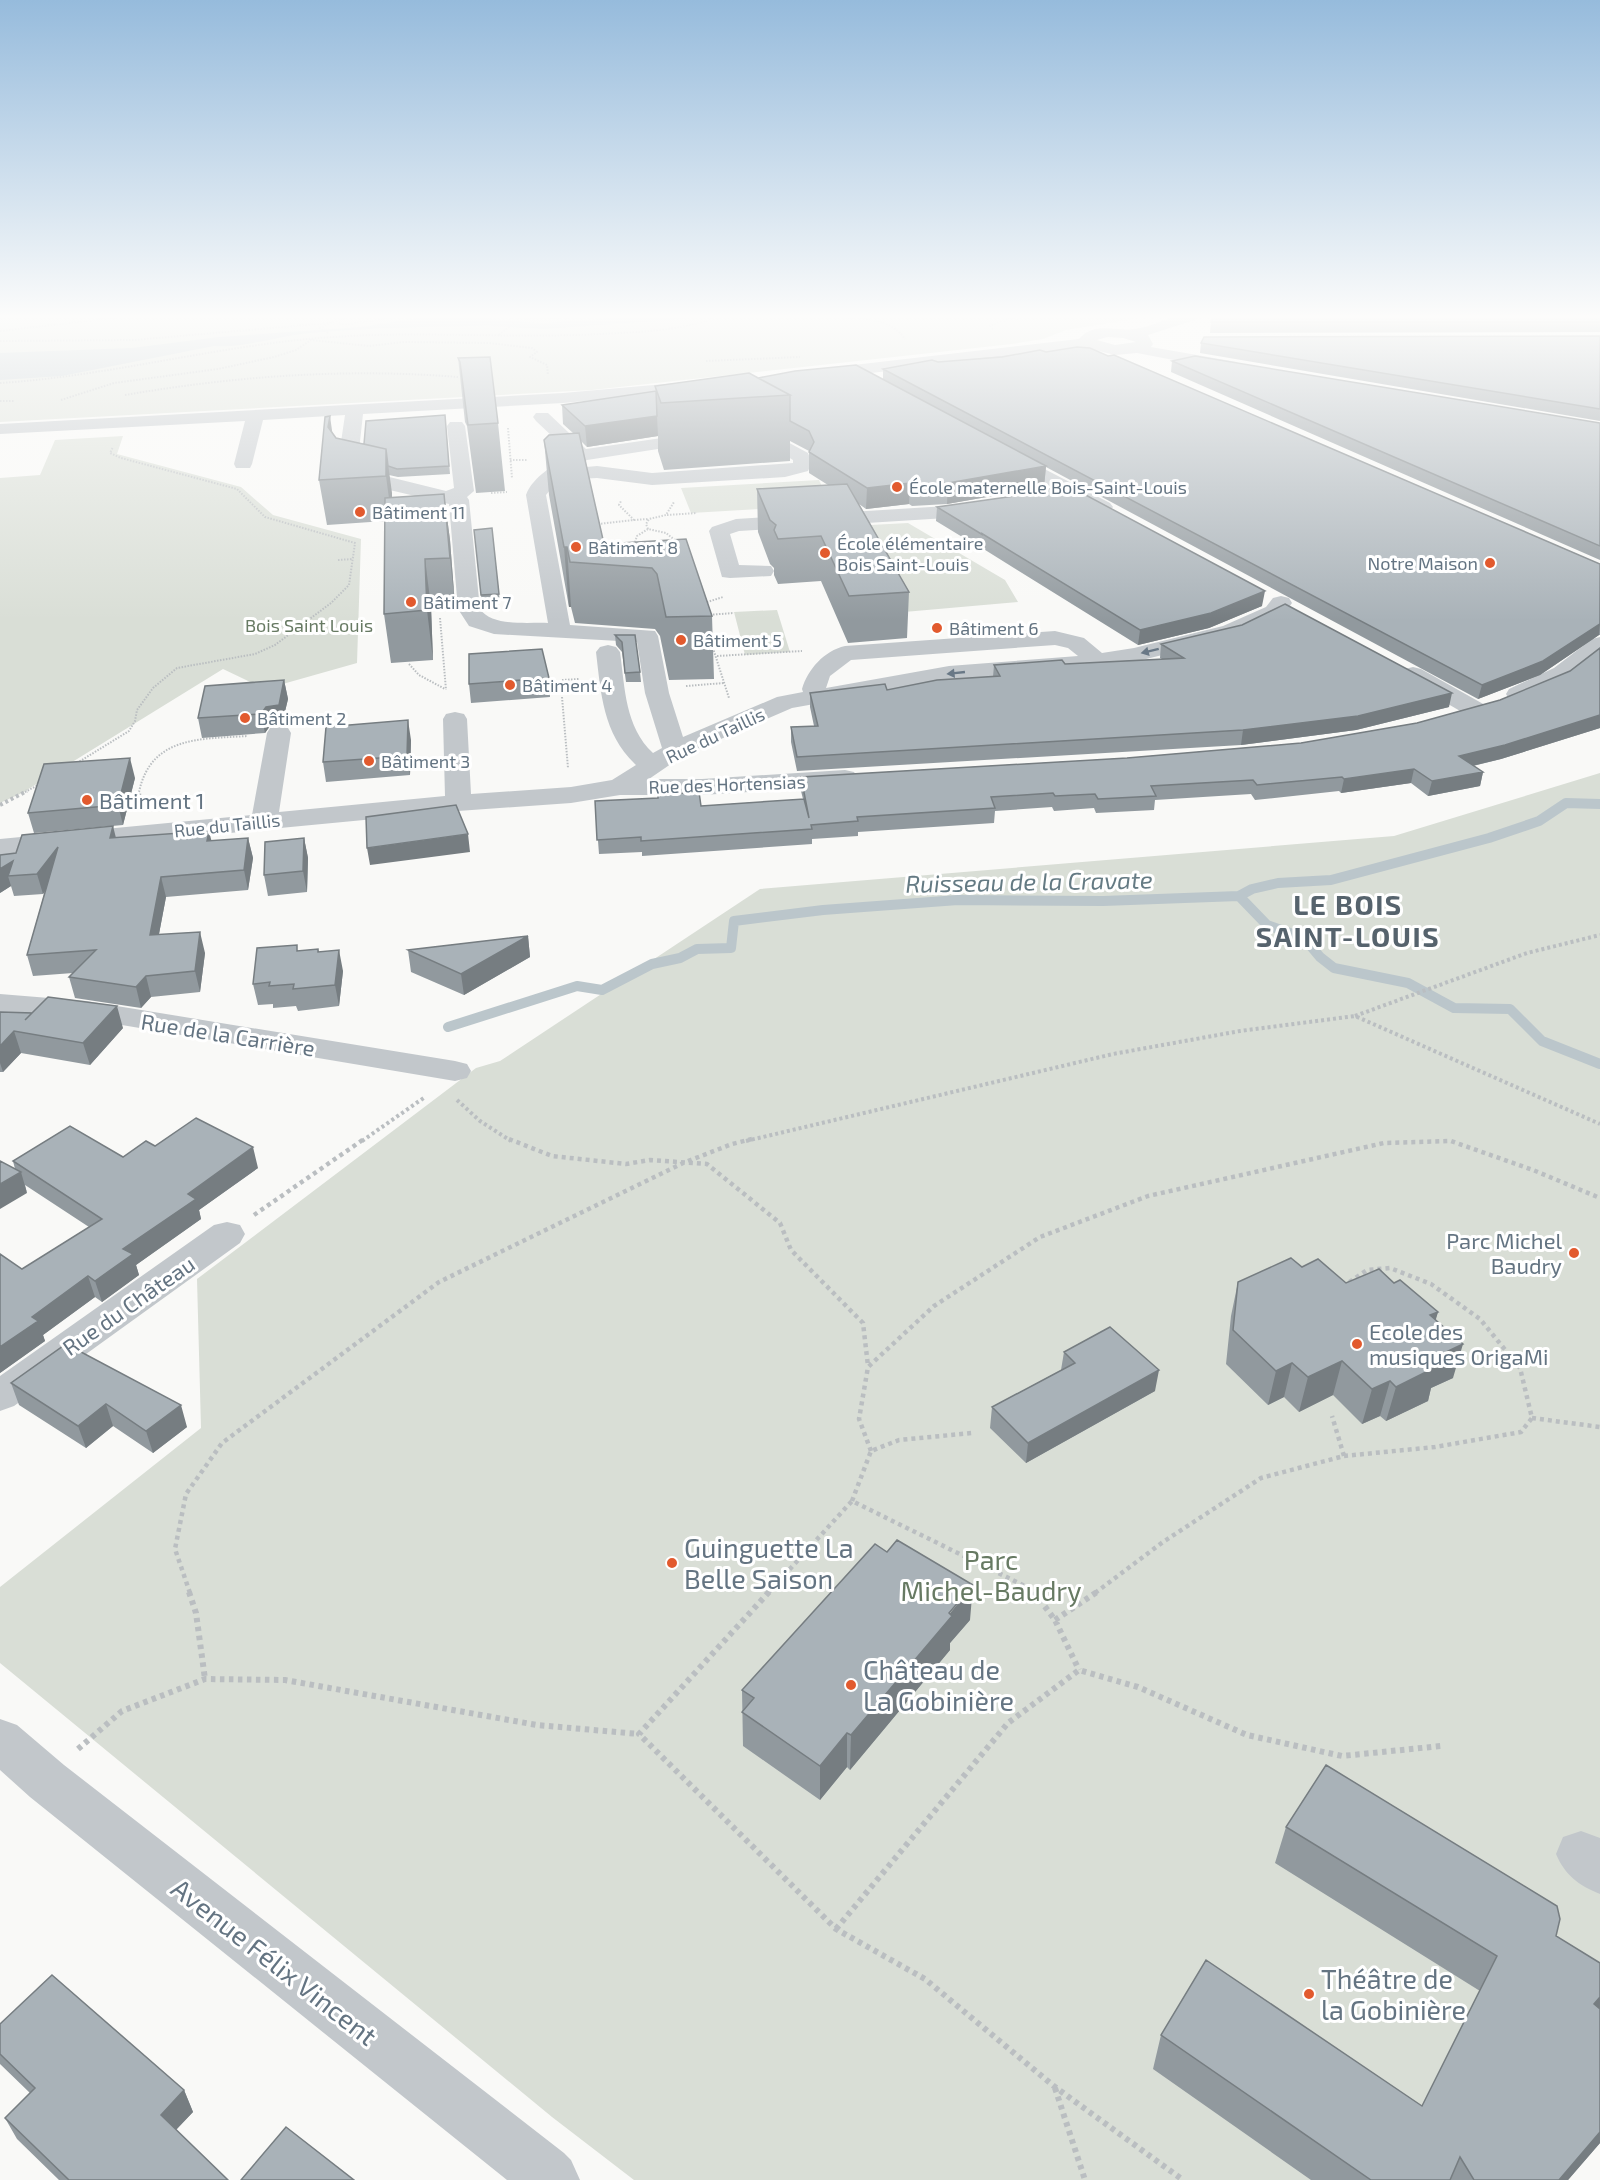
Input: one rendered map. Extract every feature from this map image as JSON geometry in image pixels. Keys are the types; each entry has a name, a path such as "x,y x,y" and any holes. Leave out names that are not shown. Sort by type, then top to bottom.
{"street":[{"path":"0,429 221,418"},
{"path":"243,464 255,418"},
{"path":"354,418 347,469 350,475 451,496 459,500 469,609 477,621 494,627 560,629 647,636 657,693 675,750"},
{"path":"543,418 582,455"},
{"path":"451,496 464,491 456,426"},
{"path":"553,475 597,472 652,479 785,471 801,467 803,463 801,457 754,429 582,455 553,475 538,489 536,495 560,629"},
{"path":"991,447 1123,518"},
{"path":"1037,497 1071,489"},
{"path":"763,571 729,572 719,531 736,525 947,512 998,504"},
{"path":"1260,592 1302,614"},
{"name":"Rue du Taillis","path":"0,847 458,803 571,795 620,787 675,750 786,702 949,673 1134,655 1231,631 1274,612 1281,603"},
{"path":"818,697 814,689 819,673 844,653 1054,638 1076,643 1097,660"},
{"path":"1445,719 1476,710 1553,680 1581,662 1600,644"},
{"path":"608,652 619,725 638,755 651,765"},
{"path":"1396,665 1476,710"},
{"path":"455,719 458,803"},
{"path":"264,822 278,734"},
{"name":"Rue des Hortensias","path":"620,787 702,787 869,777"},
{"name":"Rue de la Carrière","path":"0,1003 86,1010 453,1083"},
{"name":"Rue du Château","path":"0,1396 227,1234"},
{"name":"Avenue Félix Vincent","path":"0,1740 47,1781 535,2165 550,2180"}],"path":[{"path":"507,428 513,480"},
{"path":"74,765 129,731 135,721 137,710 153,688 177,668 244,658 275,645 331,603 349,585 353,559 355,543 265,517 237,489 121,458"},
{"path":"625,495 619,505 634,520"},
{"path":"666,515 697,513"},
{"path":"596,514 598,525 649,519"},
{"path":"639,551 634,546 634,542 637,536 648,529 666,533 676,541 676,546"},
{"path":"338,560 353,559"},
{"path":"698,605 725,596"},
{"path":"440,613 446,690"},
{"path":"700,615 734,613"},
{"path":"708,636 717,656 738,723"},
{"path":"717,656 820,650 844,653"},
{"path":"409,664 419,675 452,692"},
{"path":"562,697 569,774"},
{"path":"129,835 144,773 153,759 186,742 200,739 278,734"},
{"path":"0,805 45,781"},
{"path":"205,1679 196,1613 176,1549 186,1494 222,1443 439,1282 682,1163 732,1144 1113,1054 1240,1030 1354,1016 1527,953 1600,935"},
{"path":"1354,1016 1600,1124"},
{"path":"453,1083 480,1121 513,1142 552,1156 626,1164 651,1160 707,1164 780,1223 792,1250 863,1323 868,1367 859,1419 871,1451 852,1501 639,1734"},
{"path":"227,1234 431,1093"},
{"path":"868,1367 934,1306 1040,1237 1148,1196 1384,1143 1452,1141 1533,1170 1600,1198"},
{"path":"1344,1292 1348,1282 1367,1270 1390,1268 1431,1284 1480,1319 1520,1368 1532,1418"},
{"path":"1332,1416 1344,1456"},
{"path":"1532,1418 1600,1427"},
{"path":"1055,1620 1097,1592 1163,1542 1261,1478 1344,1456 1436,1447 1521,1432 1532,1418"},
{"path":"871,1451 899,1440 972,1433"},
{"path":"852,1501 1033,1590 1055,1620 1079,1670 1138,1687 1246,1735 1342,1756 1441,1746"},
{"path":"836,1929 1008,1723 1079,1670"},
{"path":"78,1749 122,1711 205,1679 285,1680 537,1725 639,1734 836,1929 925,1979 1055,2087 1183,2180"},
{"path":"1055,2087 1085,2180"}],"green space":[{"path":"0,418 79,418 0,422"},
{"name":"Bois Saint Louis","path":"123,436 117,454 241,487 273,515 361,539 357,663 265,689 223,669 22,793 0,803 0,478 40,475 55,440"},
{"path":"819,480 831,505 691,513 681,488"},
{"path":"908,523 1005,580 1018,602 904,612 852,526"},
{"path":"777,610 790,652 745,655 734,612"},
{"name":"Parc Michel-Baudry","path":"1600,773 1600,2016 1454,2180 634,2180 552,2117 0,1663 0,1587 201,1428 197,1279 476,1068 500,1061 760,889 1394,836"}],"building":[{"path":"325,418 330,418 328,427 336,438 386,449 386,476 319,480"},
{"path":"445,418 449,466 397,469 388,466 386,449 364,444 366,421"},
{"path":"467,418 497,418 498,423 468,425"},
{"path":"576,418 645,418 585,426"},
{"path":"790,418 955,418 1046,466 948,483 913,485 910,483 867,488 809,452 814,442 809,431 790,421"},
{"path":"975,418 1260,418 1600,564 1600,624 1543,661 1482,685"},
{"path":"1303,418 1568,418 1600,423 1600,546"},
{"path":"579,433 604,544 686,539 712,616 666,617 657,574 652,568 570,562 567,547 564,547 544,440 549,435"},
{"path":"847,484 909,592 849,596 821,536 778,539 774,530 776,525 770,520 757,489"},
{"path":"1067,485 1265,591 1211,613 1140,630 937,507 1021,495"},
{"path":"444,494 450,558 425,559 427,610 384,614 385,498"},
{"path":"492,528 499,594 481,595 474,530"},
{"path":"1285,604 1452,693 1358,716 1243,730 797,757 791,727 818,726 810,693 885,684 887,690 937,680 1000,676 994,665 1062,660 1065,664 1184,658 1161,644 1242,625"},
{"path":"615,635 635,635 640,672 625,673 622,642"},
{"path":"1600,648 1600,715 1505,745 1459,756 1483,772 1432,781 1414,769 1344,779 1342,777 1257,785 1253,780 1151,786 1156,796 1098,799 1095,794 1055,796 1053,793 991,797 995,808 857,817 858,821 811,825 812,829 641,841 641,837 597,840 595,801 658,798 658,795 699,792 701,806 804,799 809,818 801,777 1127,758 1301,743 1417,723 1500,700 1570,671"},
{"path":"542,649 549,678 469,684 469,654"},
{"path":"284,680 279,705 266,707 261,714 198,718 205,686"},
{"path":"408,720 407,756 323,762 326,727"},
{"path":"130,758 118,805 28,813 44,764"},
{"path":"456,805 468,834 367,848 366,817"},
{"path":"113,826 110,838 209,831 207,841 248,838 244,870 161,877 150,935 200,932 195,971 146,976 136,987 69,977 96,950 27,955 58,847 37,874 8,876 13,861 0,869 0,855 16,853 22,835"},
{"path":"304,838 303,871 264,875 265,842"},
{"path":"528,936 461,974 408,950"},
{"path":"297,945 297,951 339,950 335,985 293,989 294,984 269,986 270,982 253,984 257,948"},
{"path":"48,997 117,1006 83,1043 14,1031 0,1046 0,1012 32,1013"},
{"path":"196,1118 253,1147 188,1194 196,1199 123,1249 133,1254 95,1281 88,1276 32,1317 38,1321 0,1347 0,1254 22,1269 102,1219 13,1161 70,1126 123,1157 146,1141 155,1146"},
{"path":"0,1161 21,1172 0,1184"},
{"path":"1291,1258 1302,1267 1318,1259 1346,1283 1379,1269 1394,1283 1400,1280 1438,1312 1430,1315 1463,1344 1429,1360 1438,1366 1396,1387 1390,1381 1372,1389 1342,1361 1308,1377 1292,1363 1276,1371 1233,1330 1238,1282"},
{"path":"1110,1327 1159,1370 1028,1443 992,1407 1075,1363 1064,1352"},
{"path":"66,1344 181,1405 146,1431 106,1404 78,1426 11,1383"},
{"name":"Château de La Gobinière","path":"897,1540 973,1585 949,1613 952,1616 851,1735 847,1733 820,1766 742,1712 754,1698 742,1690 875,1544 887,1552"},
{"path":"1326,1765 1557,1906 1560,1919 1556,1936 1600,1963 1600,1997 1594,2004 1600,2009 1600,2132 1559,2180 1474,2180 1460,2157 1450,2180 1371,2180 1161,2035 1206,1960 1422,2106 1497,1956 1286,1827"},
{"path":"52,1975 184,2090 161,2115 228,2180 69,2180 5,2118 35,2088 0,2054 0,2024"},
{"path":"286,2127 354,2180 241,2180"}],"waterway":[{"name":"Ruisseau de la Cravate","path":"1239,896 1252,889 1278,883 1331,880 1489,838 1539,821 1566,803 1600,804"},
{"name":"Ruisseau de la Cravate","path":"448,1027 577,986 602,990 652,964 680,958 697,949 731,948 734,921 823,910 958,900 1103,901 1239,896"},
{"path":"1239,896 1267,925 1304,938 1320,957 1334,968 1408,983 1454,1008 1510,1009 1542,1041 1600,1064"}],"place":[{"name":"École maternelle Bois-Saint-Louis","path":"897,487"},
{"name":"Bâtiment 11","path":"360,512"},
{"name":"Bâtiment 8","path":"576,547"},
{"name":"École élémentaire Bois Saint-Louis","path":"825,553"},
{"name":"Notre Maison","path":"1490,563"},
{"name":"Bâtiment 7","path":"411,602"},
{"name":"Bâtiment 6","path":"937,628"},
{"name":"Bâtiment 5","path":"681,640"},
{"name":"Bâtiment 4","path":"510,685"},
{"name":"Bâtiment 2","path":"245,718"},
{"name":"Bâtiment 3","path":"369,761"},
{"name":"Bâtiment 1","path":"87,800"},
{"name":"Parc Michel Baudry","path":"1574,1253"},
{"name":"Ecole des musiques OrigaMi","path":"1357,1344"},
{"name":"Guinguette La Belle Saison","path":"672,1563"},
{"name":"Château de La Gobinière","path":"851,1685"},
{"name":"Théâtre de la Gobinière","path":"1309,1994"}],"district":[{"name":"LE BOIS SAINT-LOUIS","path":"1348,920"}]}
